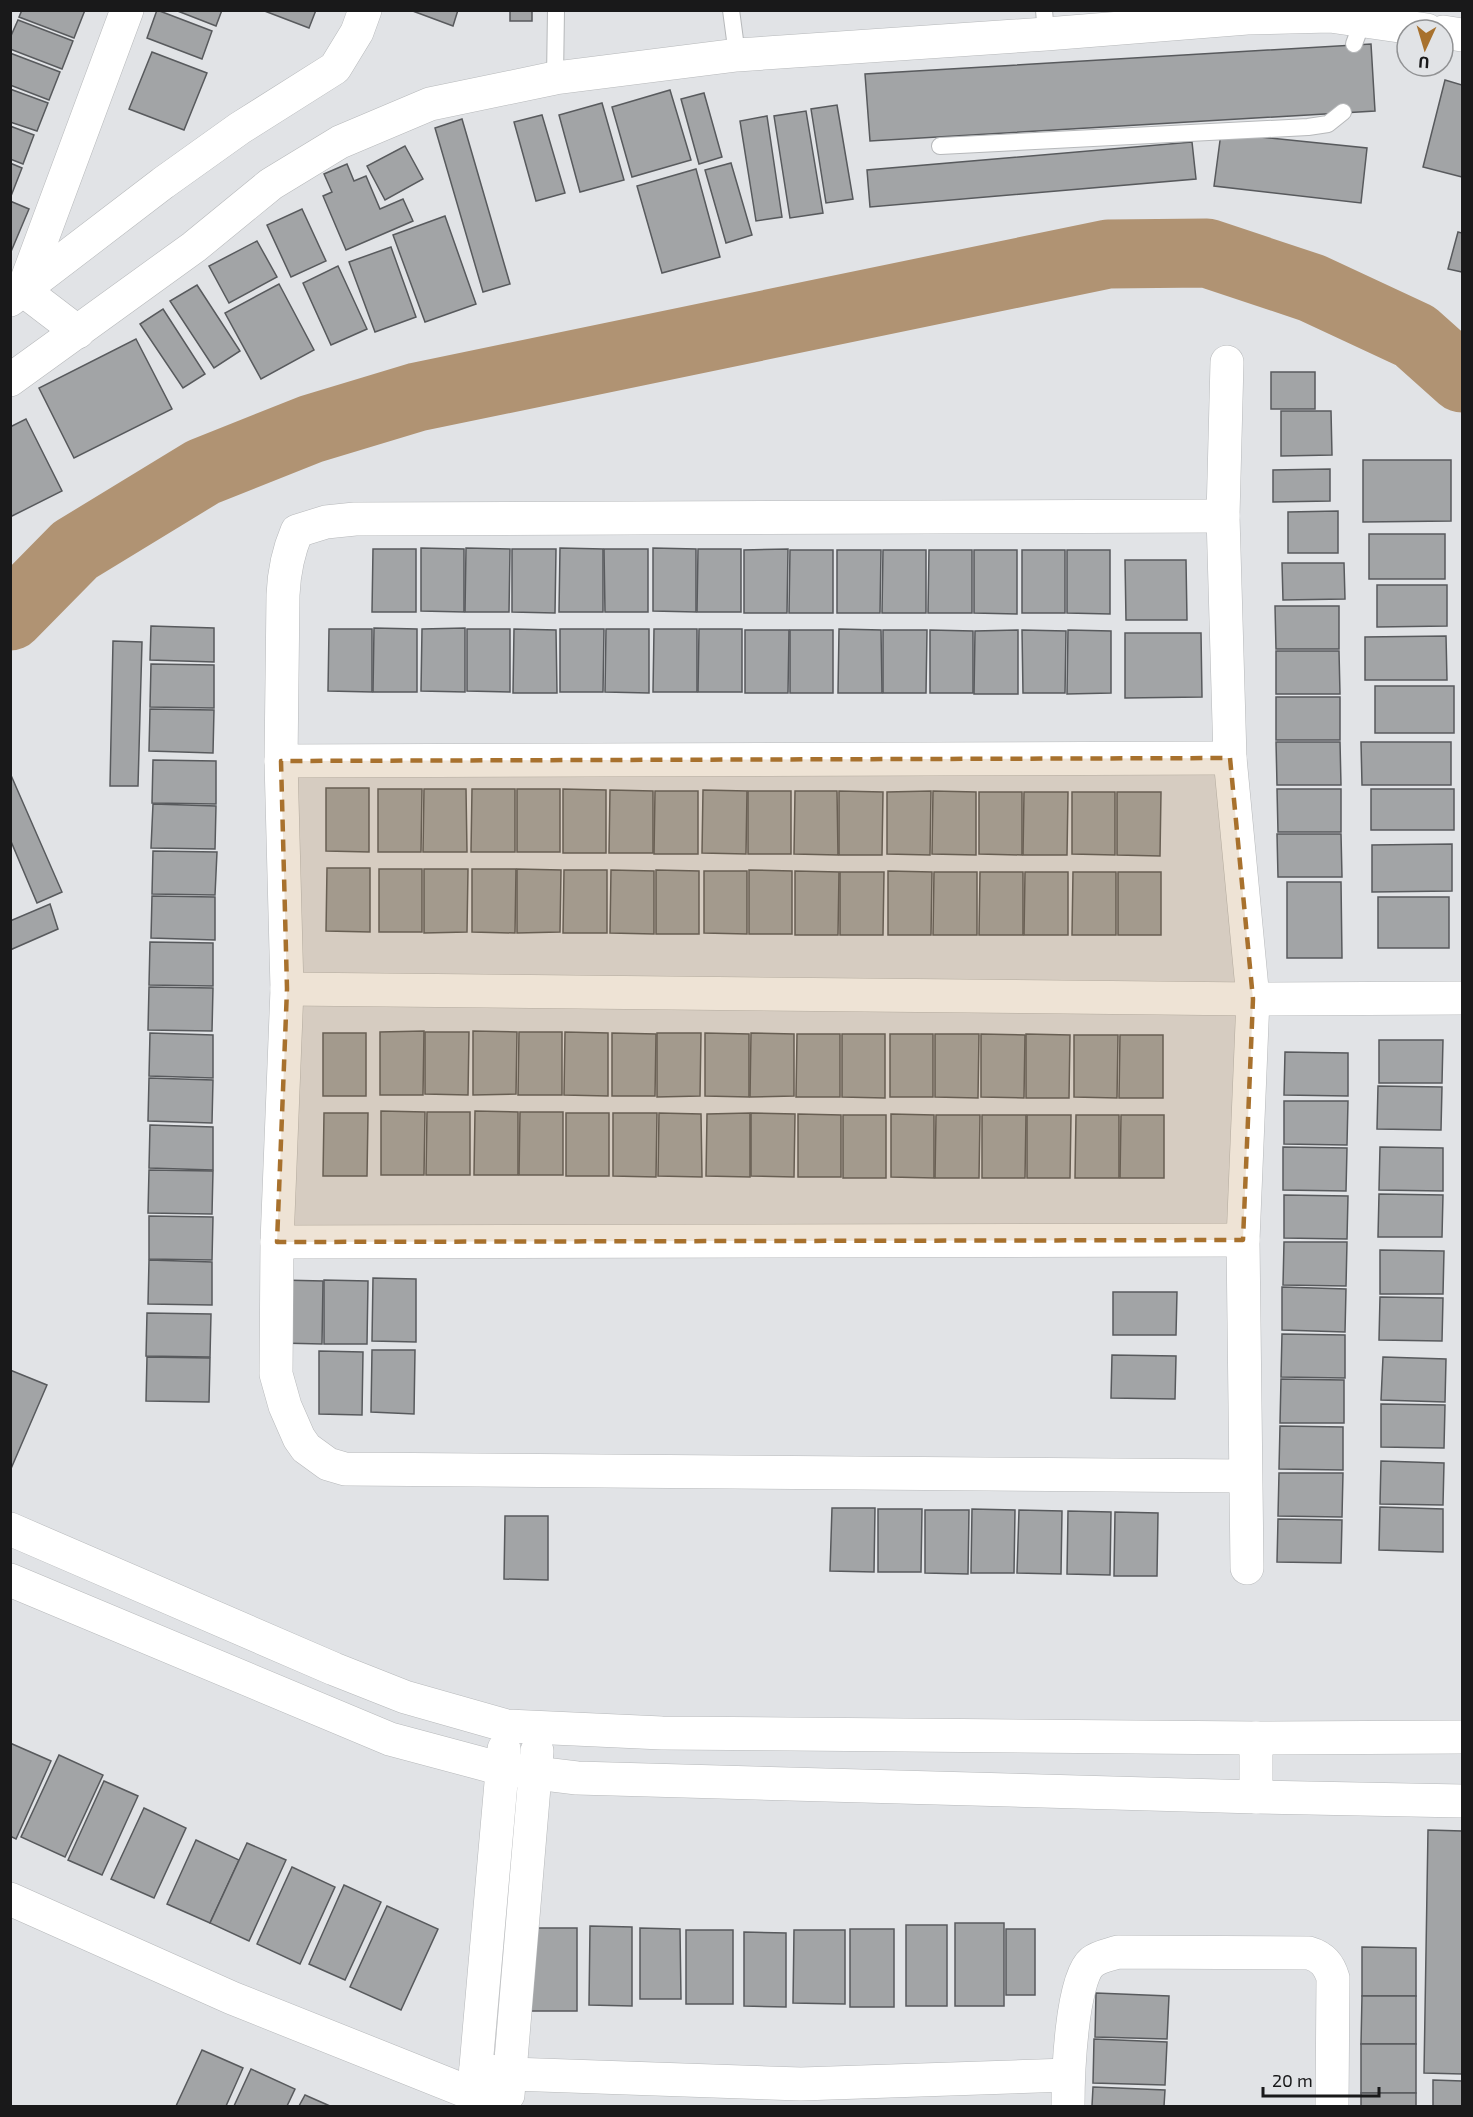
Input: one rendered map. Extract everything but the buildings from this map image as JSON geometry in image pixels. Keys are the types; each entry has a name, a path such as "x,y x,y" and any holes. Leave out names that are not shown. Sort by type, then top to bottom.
{"street":[{"path":"17,295 127,10"},
{"path":"17,295 163,183 240,128 335,68 357,33 365,10"},
{"path":"10,380 194,247 271,184 340,142 430,104 555,78 737,55 1045,22 1330,16 1361,25 1395,28"},
{"path":"17,295 78,332"},
{"path":"1227,362 1223,516 1230,758 1253,999 1243,1240 1247,1568"},
{"path":"1223,516 355,519 326,522 297,531 284,570 281,761 287,989 277,1242 276,1374 279,1391 299,1438 306,1448 328,1464 345,1469 1245,1476"},
{"path":"281,761 1230,758"},
{"path":"287,989 1253,999 1462,998"},
{"path":"277,1242 1243,1240"},
{"path":"10,1529 334,1669 405,1697 522,1728 662,1733 1256,1738 1462,1737"},
{"path":"10,1580 390,1739 502,1769 578,1778 1462,1801"},
{"path":"475,2081 502,1769 522,1728"},
{"path":"10,1899 232,1998 475,2081 505,2106 511,2074 536,1773 522,1728"},
{"path":"1256,1738 1256,1797"},
{"path":"475,2081 511,2074 800,2095 1068,2091 1079,1984 1092,1963 1103,1956 1119,1952 1309,1953 1326,1962 1333,1978 1332,2106"}],"lane":[{"path":"555,10 555,78"},
{"path":"731,10 737,55"},
{"path":"940,146 1308,127 1328,124 1343,112"}],"highlighted area":[{"path":"1230,758 1253,999 1243,1240 277,1242 287,989 281,761"}],"waterway":[{"path":"10,616 75,550 203,472 311,429 417,397 1108,254 1207,253 1312,288 1415,336 1462,378"}]}
